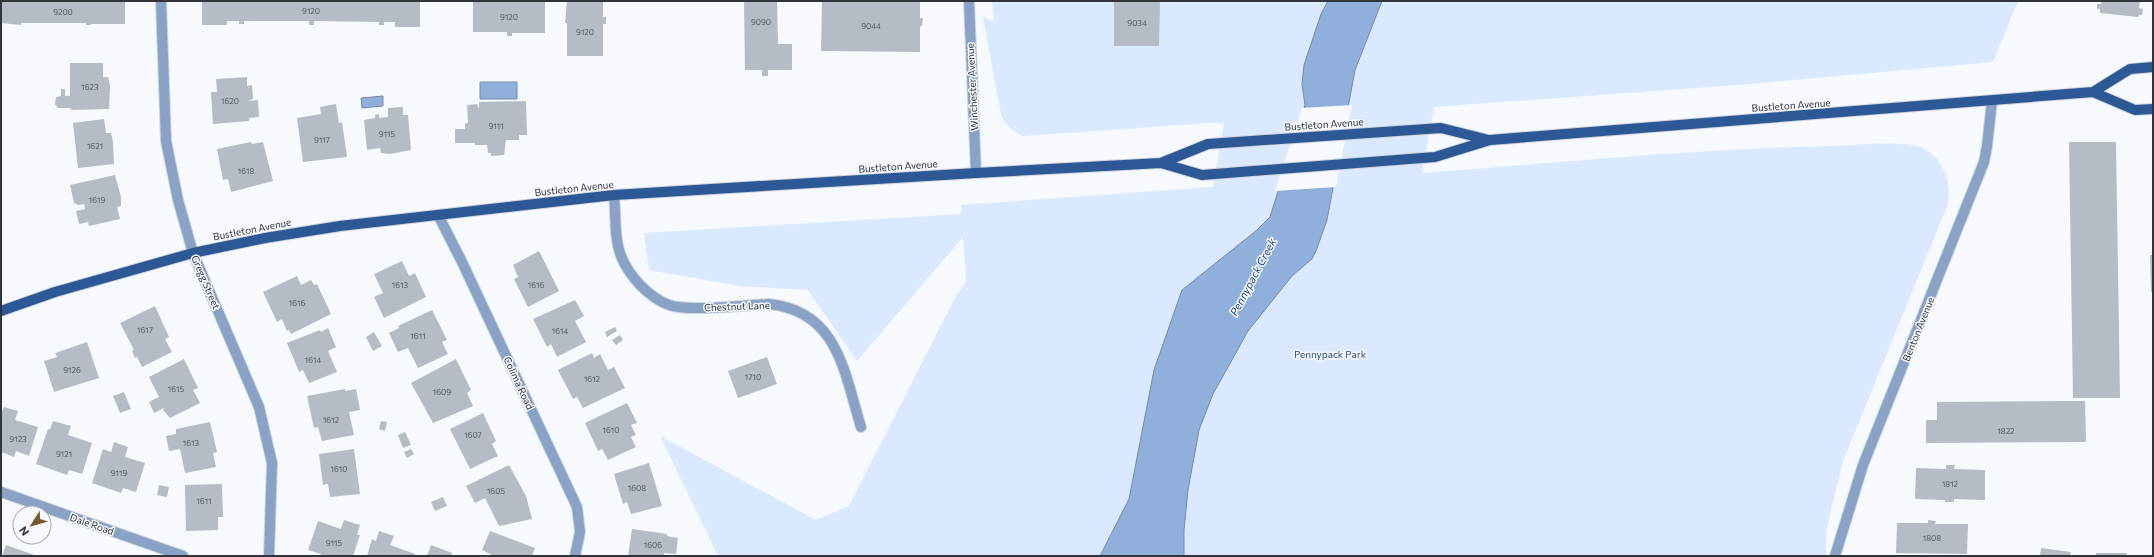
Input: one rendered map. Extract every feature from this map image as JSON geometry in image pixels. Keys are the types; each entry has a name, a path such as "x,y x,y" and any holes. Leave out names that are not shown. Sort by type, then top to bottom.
{"main road":[{"name":"Bustleton Avenue","path":"1161,163 1202,175 1435,157 1490,140 2093,92 2130,69 2153,67"},
{"name":"Bustleton Avenue","path":"2093,92 2135,110 2153,109"},
{"name":"Bustleton Avenue","path":"1,311 55,292 193,253 265,238 340,226 614,196 1161,163 1208,144 1441,128 1490,140"}],"street":[{"name":"Gregg Street","path":"161,1 166,141 178,200 193,253 259,407 272,463 268,556"},
{"name":"Winchester Avenue","path":"969,1 976,173"},
{"name":"Benton Avenue","path":"1835,556 1863,465 1984,162 1992,100"},
{"name":"Chestnut Lane","path":"614,196 618,242 622,256 636,280 646,290 657,299 670,305 685,308 769,304 782,305 805,314 828,334 837,350 861,427"},
{"name":"Colima Road","path":"438,215 462,262 577,507 580,532 575,556"},
{"name":"Dale Road","path":"1,492 183,556"}],"green space":[{"name":"Pennypack Park","path":"992,1 2018,1 1993,62 1751,84 1434,107 1422,173 1676,153 1875,144 1911,145 1928,151 1935,157 1940,163 1947,179 1949,187 1948,204 1843,461 1826,531 1826,556 718,556 660,436 816,520 849,506 956,296 966,282 963,237 857,361 808,290 740,286 649,270 644,233 961,214 961,205 1213,187 1224,123 1024,136 1013,130 1001,115 983,17 994,22"}],"water":[{"name":"Pennypack Creek","path":"1328,1 1382,1 1355,70 1327,220 1316,251 1312,259 1292,276 1248,331 1213,394 1199,430 1188,490 1184,530 1184,556 1100,556 1129,499 1154,370 1182,290 1257,230 1270,217 1305,105 1302,84 1304,65 1321,14"},
{"path":"480,82 517,82 517,99 480,99"},
{"path":"383,96 383,106 362,108 361,98"}],"pier":[{"path":"1352,105 1336,187 1275,191 1302,108"}],"building":[{"path":"1,1 125,1 125,24 86,25 86,23 21,23 21,25 1,23"},
{"path":"202,1 420,1 420,27 395,27 395,22 384,22 384,25 379,25 379,22 314,21 314,25 309,25 309,21 244,21 244,24 239,24 239,21 227,21 227,25 202,25"},
{"path":"473,1 545,1 545,33 512,33 512,36 507,36 507,32 473,32"},
{"path":"567,1 603,1 603,17 606,17 606,24 603,24 603,56 567,56 567,23 565,23"},
{"path":"744,1 777,1 778,44 792,44 792,70 768,70 768,76 762,76 762,70 745,70"},
{"path":"822,1 920,1 920,18 923,18 922,26 920,26 920,52 821,51"},
{"path":"1114,1 1160,1 1159,46 1114,46"},
{"path":"2102,1 2140,1 2139,8 2143,9 2142,15 2139,15 2138,17 2100,13 2100,9 2097,9 2097,4 2101,4"},
{"path":"70,63 103,63 103,77 108,77 110,85 109,109 71,110 71,108 58,108 55,104 56,97 61,96 61,89 65,89 65,96 70,96"},
{"path":"247,77 247,86 252,85 253,99 248,101 258,100 259,117 249,118 249,121 213,124 211,92 217,92 216,79"},
{"path":"526,101 527,135 519,135 519,140 506,140 504,155 491,156 491,153 488,153 487,145 475,145 475,143 455,143 455,129 465,129 465,123 468,123 467,105 477,104 479,109 479,102"},
{"path":"336,104 339,123 342,122 347,157 303,162 297,118 321,114 320,107"},
{"path":"403,107 403,115 408,115 411,150 390,154 381,153 380,148 367,150 364,120 375,118 375,115 379,114 379,118 388,117 388,108"},
{"path":"104,119 106,133 111,133 113,142 114,164 78,168 73,123"},
{"path":"251,142 252,144 263,142 273,181 231,192 228,179 223,180 217,149"},
{"path":"2069,142 2116,142 2120,398 2073,398"},
{"path":"115,175 121,197 121,206 117,207 120,219 89,226 88,222 79,224 76,211 85,209 84,204 78,205 74,203 70,185"},
{"path":"539,251 559,291 528,307 514,279 518,277 513,265"},
{"path":"2150,255 2153,255 2153,292 2151,292"},
{"path":"402,261 409,276 415,273 426,297 384,318 374,297 383,293 374,274"},
{"path":"297,276 301,285 311,280 314,285 317,284 331,314 291,334 289,330 287,331 282,319 277,322 263,292"},
{"path":"575,300 584,316 575,321 586,342 557,357 551,344 547,347 533,319"},
{"path":"155,306 169,337 165,339 172,352 142,367 137,357 135,358 132,351 134,350 120,323"},
{"path":"432,310 447,340 442,342 448,354 418,368 408,348 398,352 389,333 399,328 398,326"},
{"path":"615,327 617,331 607,337 605,332"},
{"path":"328,328 336,347 328,351 337,372 309,383 303,370 299,372 287,343 320,330 321,332"},
{"path":"374,332 382,346 373,351 366,337"},
{"path":"620,335 623,340 616,345 612,340"},
{"path":"87,342 99,378 54,392 44,361 57,357 55,353"},
{"path":"592,353 594,358 600,354 608,370 614,367 625,388 583,408 577,397 573,399 558,370"},
{"path":"767,357 777,384 738,398 728,371"},
{"path":"184,359 198,388 193,390 200,403 170,418 163,410 164,408 154,413 149,402 159,397 149,377"},
{"path":"456,359 471,390 467,393 473,406 433,423 411,383"},
{"path":"345,389 345,391 356,389 360,410 349,412 354,435 322,441 318,427 314,428 307,396"},
{"path":"124,392 131,409 120,413 113,396"},
{"path":"2085,401 2086,442 1926,443 1926,420 1937,420 1937,402"},
{"path":"627,403 637,423 631,425 636,435 631,437 636,447 608,460 602,449 598,451 585,423"},
{"path":"4,407 18,411 15,420 38,427 29,456 16,451 14,457 1,452 1,414"},
{"path":"483,413 496,441 492,444 498,456 470,469 450,429"},
{"path":"53,421 71,426 68,435 92,443 82,474 69,470 67,475 36,464 48,429 50,429"},
{"path":"381,421 387,422 385,431 379,429"},
{"path":"210,422 217,452 213,453 216,467 185,473 180,449 169,451 166,436 176,434 176,429"},
{"path":"405,432 411,445 403,448 398,435"},
{"path":"114,442 128,447 125,457 145,463 136,492 123,488 121,493 92,483 103,449 111,452"},
{"path":"354,449 360,494 330,497 328,484 323,485 319,454"},
{"path":"411,449 414,454 407,458 404,452"},
{"path":"649,463 662,506 631,514 627,502 623,504 614,474"},
{"path":"509,465 526,496 532,519 499,526 485,498 475,503 466,486"},
{"path":"1946,465 1955,465 1954,469 1985,470 1985,500 1954,499 1954,502 1945,502 1945,500 1915,499 1916,468 1946,469"},
{"path":"222,484 223,517 218,517 218,530 186,531 185,485"},
{"path":"159,485 169,487 167,497 157,495"},
{"path":"443,497 447,506 435,511 431,502"},
{"path":"344,520 360,525 357,535 360,535 353,556 320,556 321,554 308,550 318,521 341,529"},
{"path":"1928,520 1936,521 1935,524 1968,524 1967,554 1896,553 1897,523 1928,523"},
{"path":"632,529 667,534 667,536 678,538 676,554 664,553 664,556 628,556"},
{"path":"379,531 394,536 390,545 415,554 414,556 367,556 372,539 376,541"},
{"path":"490,531 535,548 532,556 494,556 482,550"},
{"path":"6,545 37,556 2,556"},
{"path":"431,545 452,553 451,556 427,556"},
{"path":"2041,548 2071,552 2070,556 2040,556"},
{"path":"2096,553 2127,553 2127,556 2096,556"}]}
